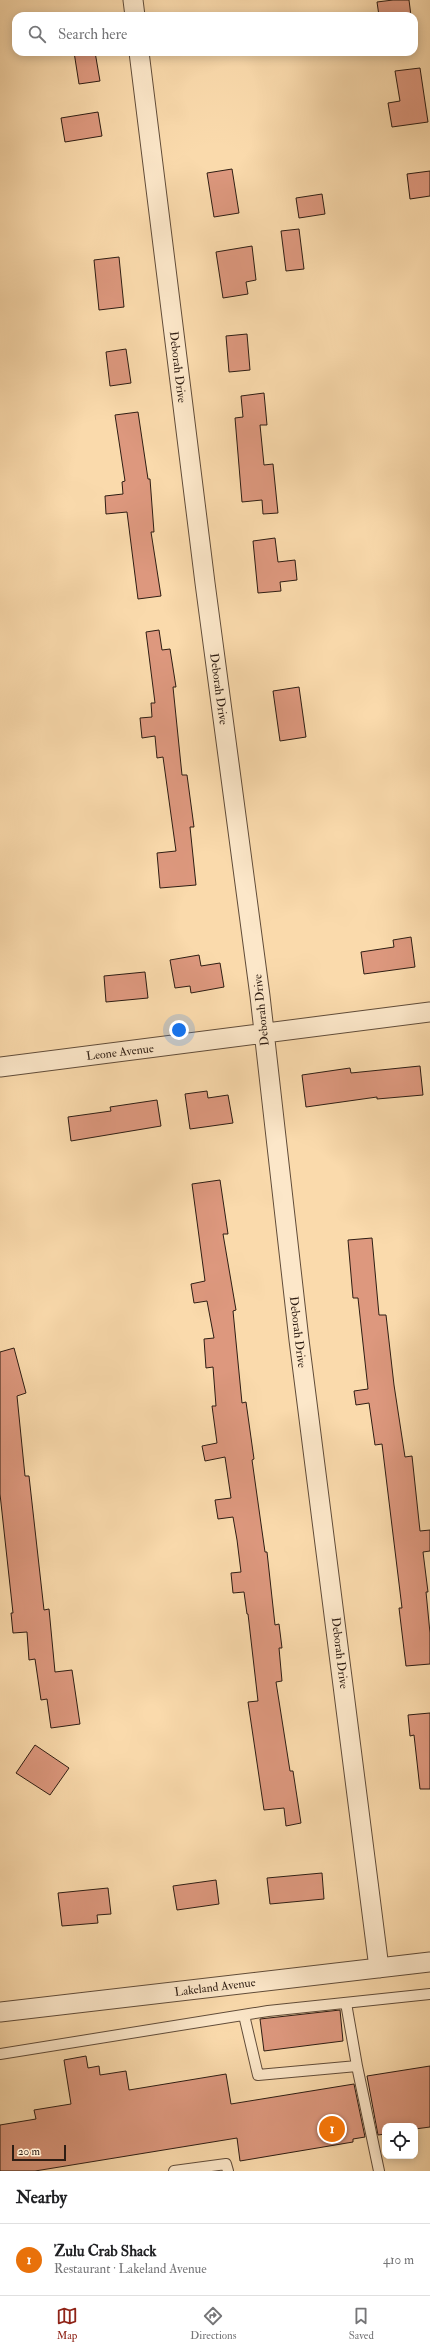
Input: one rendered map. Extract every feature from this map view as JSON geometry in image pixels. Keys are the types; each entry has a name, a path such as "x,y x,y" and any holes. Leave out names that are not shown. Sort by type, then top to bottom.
{"street":[{"path":"133,0 134,12"},
{"name":"Deborah Drive","path":"140,56 204,582 264,1033 299,1340 379,1968"},
{"name":"Leone Avenue","path":"0,1067 430,1012"},
{"name":"Lakeland Avenue","path":"0,2012 430,1962"}],"lane":[{"path":"0,2054 244,2015 430,1994"},
{"path":"346,2003 357,2066 379,2171"},
{"path":"244,2015 258,2075 357,2066"},
{"path":"174,2171 226,2164 228,2171"}],"building":[{"path":"409,0 410,12 378,12 377,2"},
{"path":"75,56 96,56 100,81 79,84"},
{"path":"420,68 428,122 392,127 388,103 400,101 395,71"},
{"path":"98,112 102,136 65,142 61,118"},
{"path":"232,169 239,213 214,217 207,173"},
{"path":"430,171 430,196 410,199 407,174"},
{"path":"322,194 325,214 299,218 296,198"},
{"path":"299,229 304,269 286,271 281,231"},
{"path":"252,246 256,280 246,282 248,294 223,298 216,252"},
{"path":"119,257 124,307 99,310 94,260"},
{"path":"247,334 250,370 229,372 226,336"},
{"path":"126,349 131,383 110,386 106,352"},
{"path":"264,393 267,425 260,425 264,465 273,464 278,513 263,514 262,500 242,502 235,418 243,417 241,396"},
{"path":"138,412 148,479 150,479 154,532 151,532 161,596 138,599 127,512 106,514 105,496 123,494 122,482 125,481 115,415"},
{"path":"275,538 278,562 295,560 297,580 280,582 281,591 258,593 253,541"},
{"path":"159,630 162,650 170,649 176,687 173,687 182,775 187,775 194,827 190,827 196,885 160,888 157,853 176,851 163,757 157,758 155,736 142,738 140,718 152,717 151,703 155,703 146,632"},
{"path":"299,687 306,737 280,741 273,691"},
{"path":"411,937 415,967 364,974 361,952 394,947 393,940"},
{"path":"199,955 201,966 220,963 224,987 191,993 190,986 175,988 170,960"},
{"path":"145,972 148,998 106,1002 104,976"},
{"path":"420,1066 423,1095 377,1099 377,1097 306,1107 302,1075 350,1068 351,1073"},
{"path":"207,1091 208,1098 228,1095 233,1123 190,1129 185,1094"},
{"path":"157,1100 161,1126 71,1141 68,1117 111,1111 110,1107"},
{"path":"220,1180 228,1234 223,1234 236,1310 233,1311 242,1403 246,1402 254,1459 252,1460 265,1552 267,1552 275,1625 279,1624 282,1648 279,1648 282,1681 276,1682 290,1771 293,1771 301,1823 286,1826 284,1808 264,1810 248,1702 258,1701 248,1614 244,1592 233,1593 231,1573 241,1572 237,1540 233,1517 218,1519 215,1500 231,1498 225,1457 205,1461 202,1446 217,1443 212,1406 216,1406 213,1367 206,1368 204,1339 214,1338 207,1301 194,1303 191,1284 205,1281 192,1184"},
{"path":"372,1238 379,1315 386,1315 394,1385 405,1457 412,1456 420,1531 430,1530 430,1551 423,1552 428,1592 426,1592 430,1633 430,1664 406,1666 399,1608 402,1608 382,1444 375,1445 369,1403 356,1405 354,1391 368,1389 358,1298 353,1298 348,1240"},
{"path":"14,1348 26,1393 17,1396 25,1476 29,1476 44,1610 49,1609 55,1672 72,1670 80,1724 51,1728 47,1699 41,1700 35,1659 29,1660 27,1632 13,1633 11,1613 13,1613 0,1494 0,1352"},
{"path":"430,1713 430,1789 420,1789 414,1735 410,1736 408,1715"},
{"path":"35,1745 69,1768 50,1795 16,1773"},
{"path":"322,1873 324,1899 270,1904 267,1878"},
{"path":"216,1880 219,1904 177,1910 173,1886"},
{"path":"108,1888 111,1914 97,1915 98,1923 62,1926 58,1893"},
{"path":"340,2010 343,2041 264,2051 260,2019"},
{"path":"86,2056 88,2068 99,2066 100,2075 126,2071 129,2090 226,2074 231,2104 354,2084 365,2137 353,2139 353,2142 240,2161 237,2138 35,2171 0,2171 0,2125 36,2119 34,2110 71,2104 64,2060"},
{"path":"430,2066 430,2127 418,2129 418,2123 382,2123 382,2134 378,2135 367,2076"}],"place":[{"name":"Zulu Crab Shack","path":"332,2129"}]}
